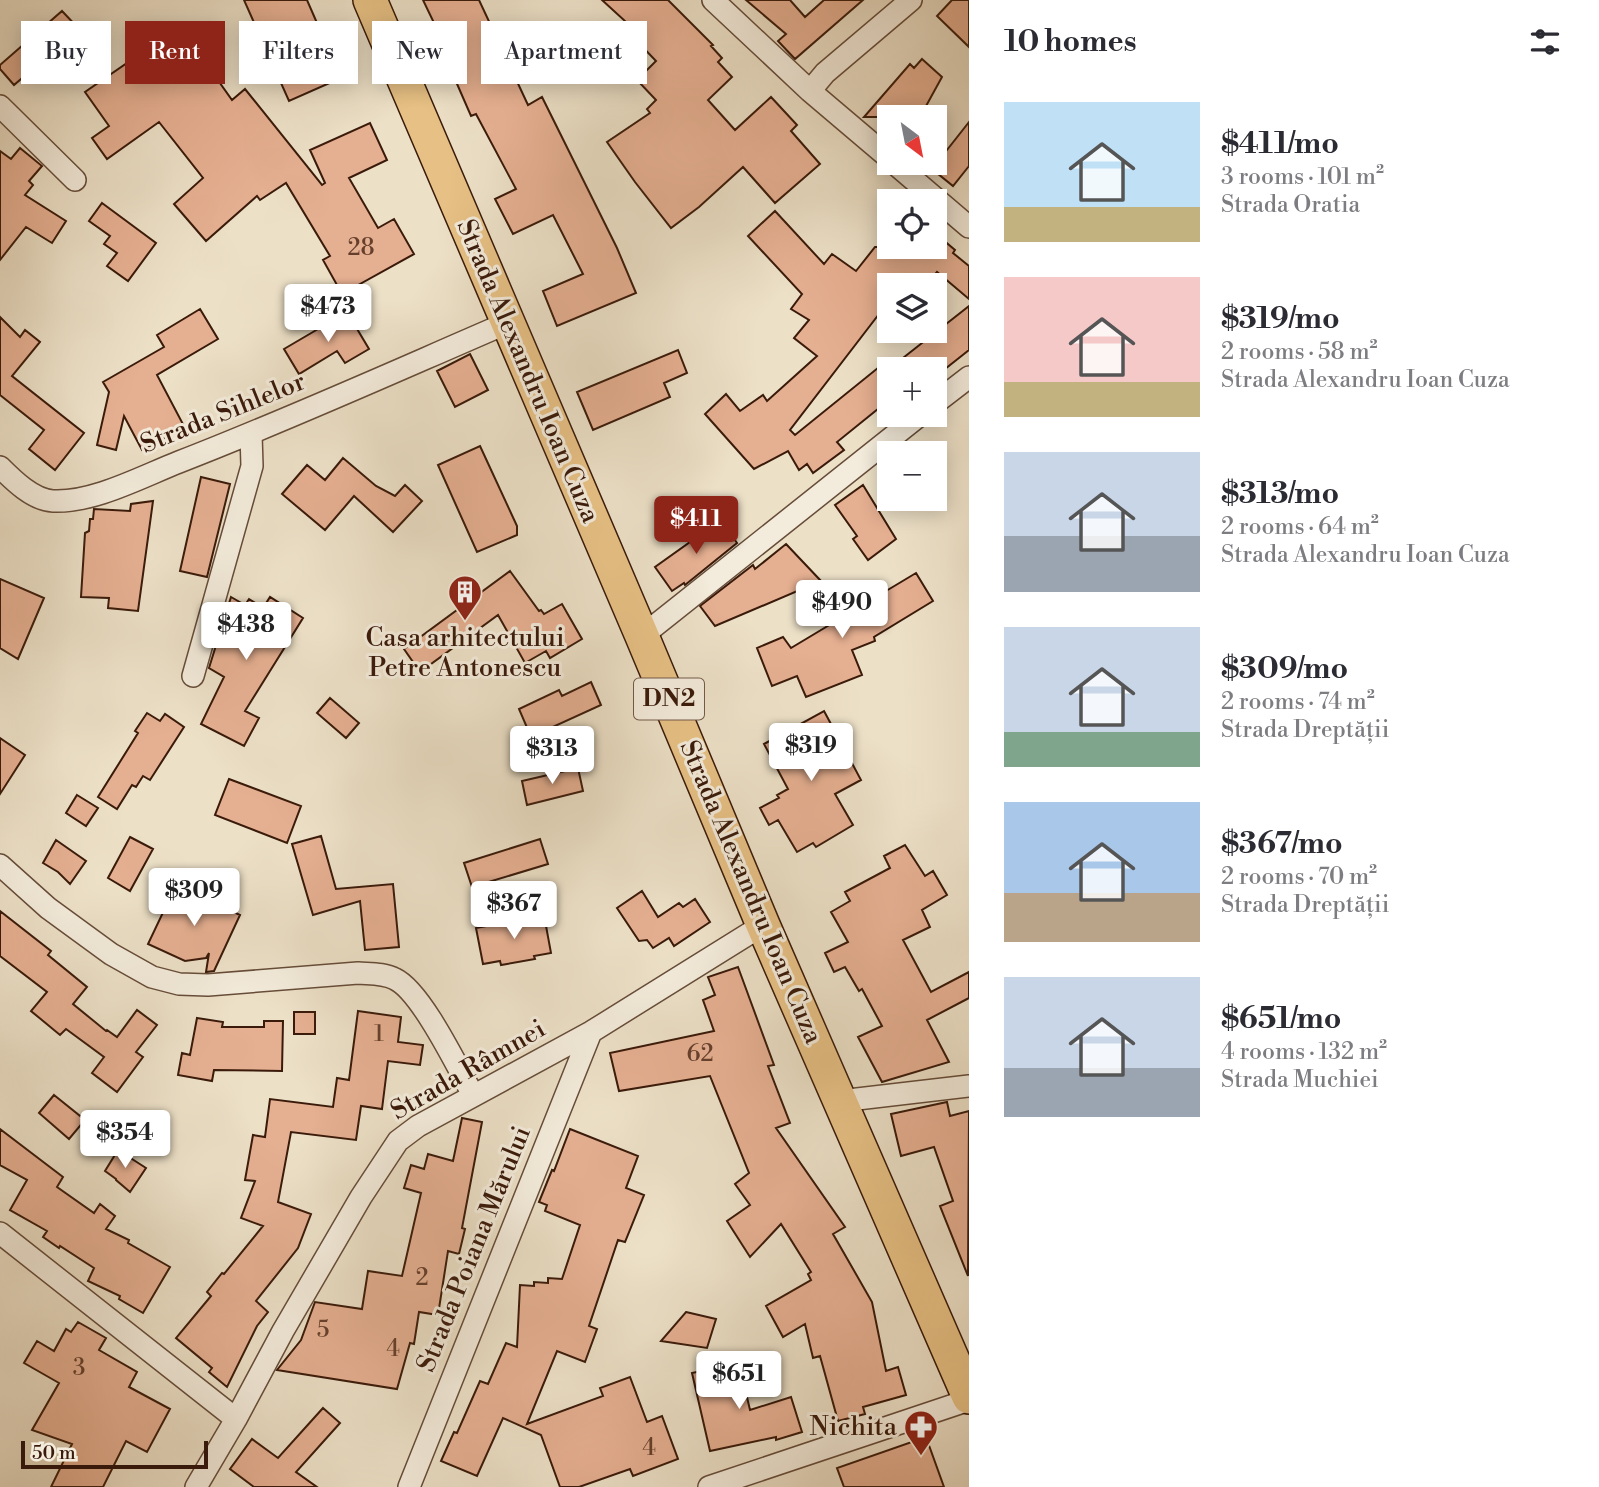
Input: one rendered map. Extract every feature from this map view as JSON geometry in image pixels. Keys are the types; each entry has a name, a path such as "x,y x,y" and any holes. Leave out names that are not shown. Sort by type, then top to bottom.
{"main road":[{"name":"Strada Alexandru Ioan Cuza","path":"370,0 763,925 967,1389"}],"street":[{"path":"713,0 810,91 877,148"},
{"path":"810,91 825,73 911,0"},
{"path":"0,106 75,180"},
{"path":"908,175 969,227"},
{"name":"Strada Sihlelor","path":"0,467 29,492 50,501 87,498 251,434 507,323"},
{"path":"947,394 969,377"},
{"path":"642,636 905,427"},
{"path":"194,676 252,466 251,434"},
{"path":"0,865 48,908 111,954 152,977 179,984 208,985 358,973 394,978 406,985 420,1002 473,1095"},
{"name":"Strada Râmnei","path":"196,1487 361,1197 398,1141 418,1126 591,1032 763,925"},
{"name":"Strada Poiana Mărului","path":"409,1487 591,1032"},
{"path":"840,1101 969,1086"},
{"path":"0,1233 236,1419"},
{"path":"709,1487 967,1389"}],"building":[{"path":"244,0 307,0 316,21 253,21"},
{"path":"423,0 479,0 489,21 481,21 481,84 518,84 528,105 542,97 617,248 636,293 557,326 543,291 583,274 553,215 513,234 495,199 516,189 476,114 471,116 457,84 467,84 467,21 433,21"},
{"path":"602,0 668,0 713,45 711,46 722,58 718,62 732,77 708,100 735,130 771,97 797,125 791,131 820,164 775,203 743,167 671,228 607,142 650,113 647,109 656,100 641,84 647,84 647,70 656,61 647,52 647,21 625,21"},
{"path":"746,0 790,0 805,17 824,0 863,0 795,59 778,41 786,34"},
{"path":"952,0 969,0 969,47 937,16"},
{"path":"62,11 71,21 51,21"},
{"path":"21,47 21,79 14,85 0,69 0,65"},
{"path":"922,59 942,77 927,105 877,105 877,117 864,117 910,64 914,68"},
{"path":"125,64 125,84 221,84 232,100 245,89 322,185 325,183 310,150 370,123 387,160 349,178 378,228 394,219 414,254 342,294 323,260 330,256 286,183 260,200 257,196 206,241 174,204 203,178 159,122 107,159 92,138 109,126 85,92 97,84 111,84 111,74"},
{"path":"281,84 327,84 289,101"},
{"path":"969,122 969,166 953,186 939,175 947,175 947,150"},
{"path":"20,148 42,166 29,181 33,185 25,195 66,221 52,243 26,227 0,260 0,151 11,159"},
{"path":"102,203 156,243 128,281 107,266 117,253 104,244 110,236 89,221"},
{"path":"775,211 824,264 832,254 856,271 875,247 877,259 947,259 947,243 955,250 953,253 969,266 969,299 947,280 947,273 877,273 877,317 790,430 795,435 877,369 877,410 837,442 844,450 813,473 807,464 799,470 788,451 754,469 705,414 726,394 740,411 763,395 767,401 817,356 794,338 809,320 791,309 802,294 748,236"},
{"path":"969,306 969,350 947,367 947,357 904,357 922,343 947,343 947,323"},
{"path":"200,309 218,339 157,375 185,428 142,450 124,416 116,450 97,445 109,392 103,382 164,347 157,335"},
{"path":"347,312 369,349 345,363 337,351 299,374 284,349"},
{"path":"0,317 20,337 25,330 40,342 12,376 84,433 55,470 29,449 44,430 0,395"},
{"path":"678,350 687,373 664,383 670,397 593,430 577,392"},
{"path":"470,354 488,390 455,407 437,371"},
{"path":"480,446 517,526 517,535 477,552 438,465"},
{"path":"343,458 376,486 395,496 405,485 422,501 393,532 354,496 325,530 282,494 307,465 325,480"},
{"path":"201,477 230,484 207,577 180,571"},
{"path":"863,485 896,539 868,560 853,539 857,536 835,505"},
{"path":"153,501 138,611 108,608 109,598 81,597 85,533 89,531 94,509 130,511 131,504"},
{"path":"721,520 737,543 685,585 684,583 672,591 655,567"},
{"path":"786,544 821,581 715,626 700,606 753,565 755,569"},
{"path":"510,571 539,611 544,614 562,604 582,639 550,658 546,651 525,663 498,615 420,672 404,649"},
{"path":"916,573 933,601 874,637 875,641 852,650 862,675 806,697 797,676 772,686 757,648 783,637 791,648"},
{"path":"0,579 44,598 18,659 0,648"},
{"path":"231,597 245,605 249,599 263,608 270,597 303,618 245,711 259,718 244,746 201,724 224,677 209,668"},
{"path":"591,682 601,705 531,737 519,709 559,690 562,696"},
{"path":"330,698 359,723 346,738 317,713"},
{"path":"824,711 861,780 835,794 853,825 816,847 813,843 797,852 778,820 769,825 760,808 779,798 777,795 788,789 764,744"},
{"path":"147,713 160,721 165,714 184,727 150,780 143,776 136,787 132,785 117,809 98,797 138,733 135,731"},
{"path":"0,738 25,755 0,794"},
{"path":"578,768 583,791 527,805 522,781"},
{"path":"229,779 301,806 287,843 215,815"},
{"path":"77,795 98,808 86,826 66,813"},
{"path":"321,836 336,889 393,884 399,947 365,950 360,901 313,915 292,844"},
{"path":"130,837 153,849 130,891 108,878"},
{"path":"540,839 548,864 472,887 464,863"},
{"path":"56,840 86,861 70,884 58,872 43,863"},
{"path":"905,845 925,876 933,871 947,895 922,910 930,927 903,940 931,992 969,972 969,998 927,1020 949,1062 882,1082 858,1037 882,1026 862,989 859,991 845,967 834,972 825,953 848,942 831,912 850,901 845,892 890,868 884,856"},
{"path":"176,885 240,915 214,971 206,972 209,953 206,958 185,961 148,944"},
{"path":"642,891 658,917 679,903 683,907 695,899 710,922 674,946 669,938 653,948 647,940 639,941 617,908"},
{"path":"0,911 51,951 48,955 87,987 73,1004 106,1031 117,1037 137,1010 157,1025 136,1052 143,1057 117,1092 92,1073 104,1057 66,1029 60,1035 31,1011 47,992 0,956"},
{"path":"544,915 551,953 534,956 535,959 501,965 500,961 483,964 476,928"},
{"path":"738,967 774,1065 768,1066 790,1123 776,1128 845,1227 833,1234 872,1302 886,1371 898,1367 906,1395 863,1407 865,1414 838,1421 820,1356 813,1358 805,1324 783,1337 766,1306 811,1280 808,1274 811,1272 781,1224 750,1257 727,1221 750,1205 735,1184 749,1173 710,1076 619,1091 610,1053 714,1031 703,1000 715,995 708,977"},
{"path":"358,1011 401,1017 398,1042 423,1045 420,1065 388,1061 382,1109 361,1106 356,1140 291,1132 278,1202 311,1214 298,1248 256,1301 268,1312 257,1326 227,1387 209,1372 212,1368 176,1338 211,1296 207,1292 263,1226 241,1218 255,1181 245,1180 253,1135 265,1137 270,1099 333,1107 337,1078 349,1080"},
{"path":"294,1012 315,1012 315,1034 294,1034"},
{"path":"197,1018 223,1022 222,1027 264,1027 264,1021 283,1021 282,1071 214,1070 212,1081 178,1075 182,1053 190,1055"},
{"path":"54,1095 85,1120 69,1139 39,1113"},
{"path":"947,1102 950,1116 969,1111 968,1276 940,1206 953,1201 934,1147 901,1156 891,1114"},
{"path":"462,1118 482,1122 462,1228 465,1229 459,1254 448,1251 438,1315 419,1312 414,1344 410,1343 397,1389 277,1370 301,1340 315,1302 362,1309 368,1271 402,1276 421,1193 404,1188 411,1165 424,1169 428,1154 453,1161"},
{"path":"0,1129 63,1177 57,1187 94,1213 100,1204 115,1216 106,1229 129,1240 128,1243 170,1267 143,1313 119,1299 120,1296 88,1281 94,1268 43,1237 47,1231 10,1210 27,1180 0,1165"},
{"path":"570,1129 638,1156 626,1188 644,1195 625,1242 618,1240 589,1326 597,1329 585,1362 557,1351 527,1424 603,1396 600,1388 630,1377 647,1422 662,1416 678,1459 633,1476 630,1469 579,1487 560,1487 541,1435 503,1418 477,1476 441,1461 454,1432 457,1433 480,1381 488,1384 506,1343 517,1347 520,1285 548,1283 548,1278 562,1279 580,1225 545,1211 547,1205 539,1202"},
{"path":"118,1150 146,1168 130,1192 105,1171"},
{"path":"686,1312 716,1319 707,1348 661,1341"},
{"path":"78,1322 106,1338 99,1350 137,1372 129,1387 170,1409 147,1452 126,1441 103,1487 51,1487 72,1444 32,1430 59,1383 24,1363 37,1341 54,1351 66,1329 71,1332"},
{"path":"739,1363 750,1410 791,1397 802,1432 776,1440 776,1437 710,1451 692,1373"},
{"path":"323,1408 340,1423 296,1472 317,1487 254,1487 230,1469 252,1439 278,1458"},
{"path":"926,1437 944,1487 844,1487 837,1468"}],"place":[{"name":"Casa arhitectului Petre Antonescu","path":"465,622"},
{"name":"Nichita","path":"921,1457"}]}
